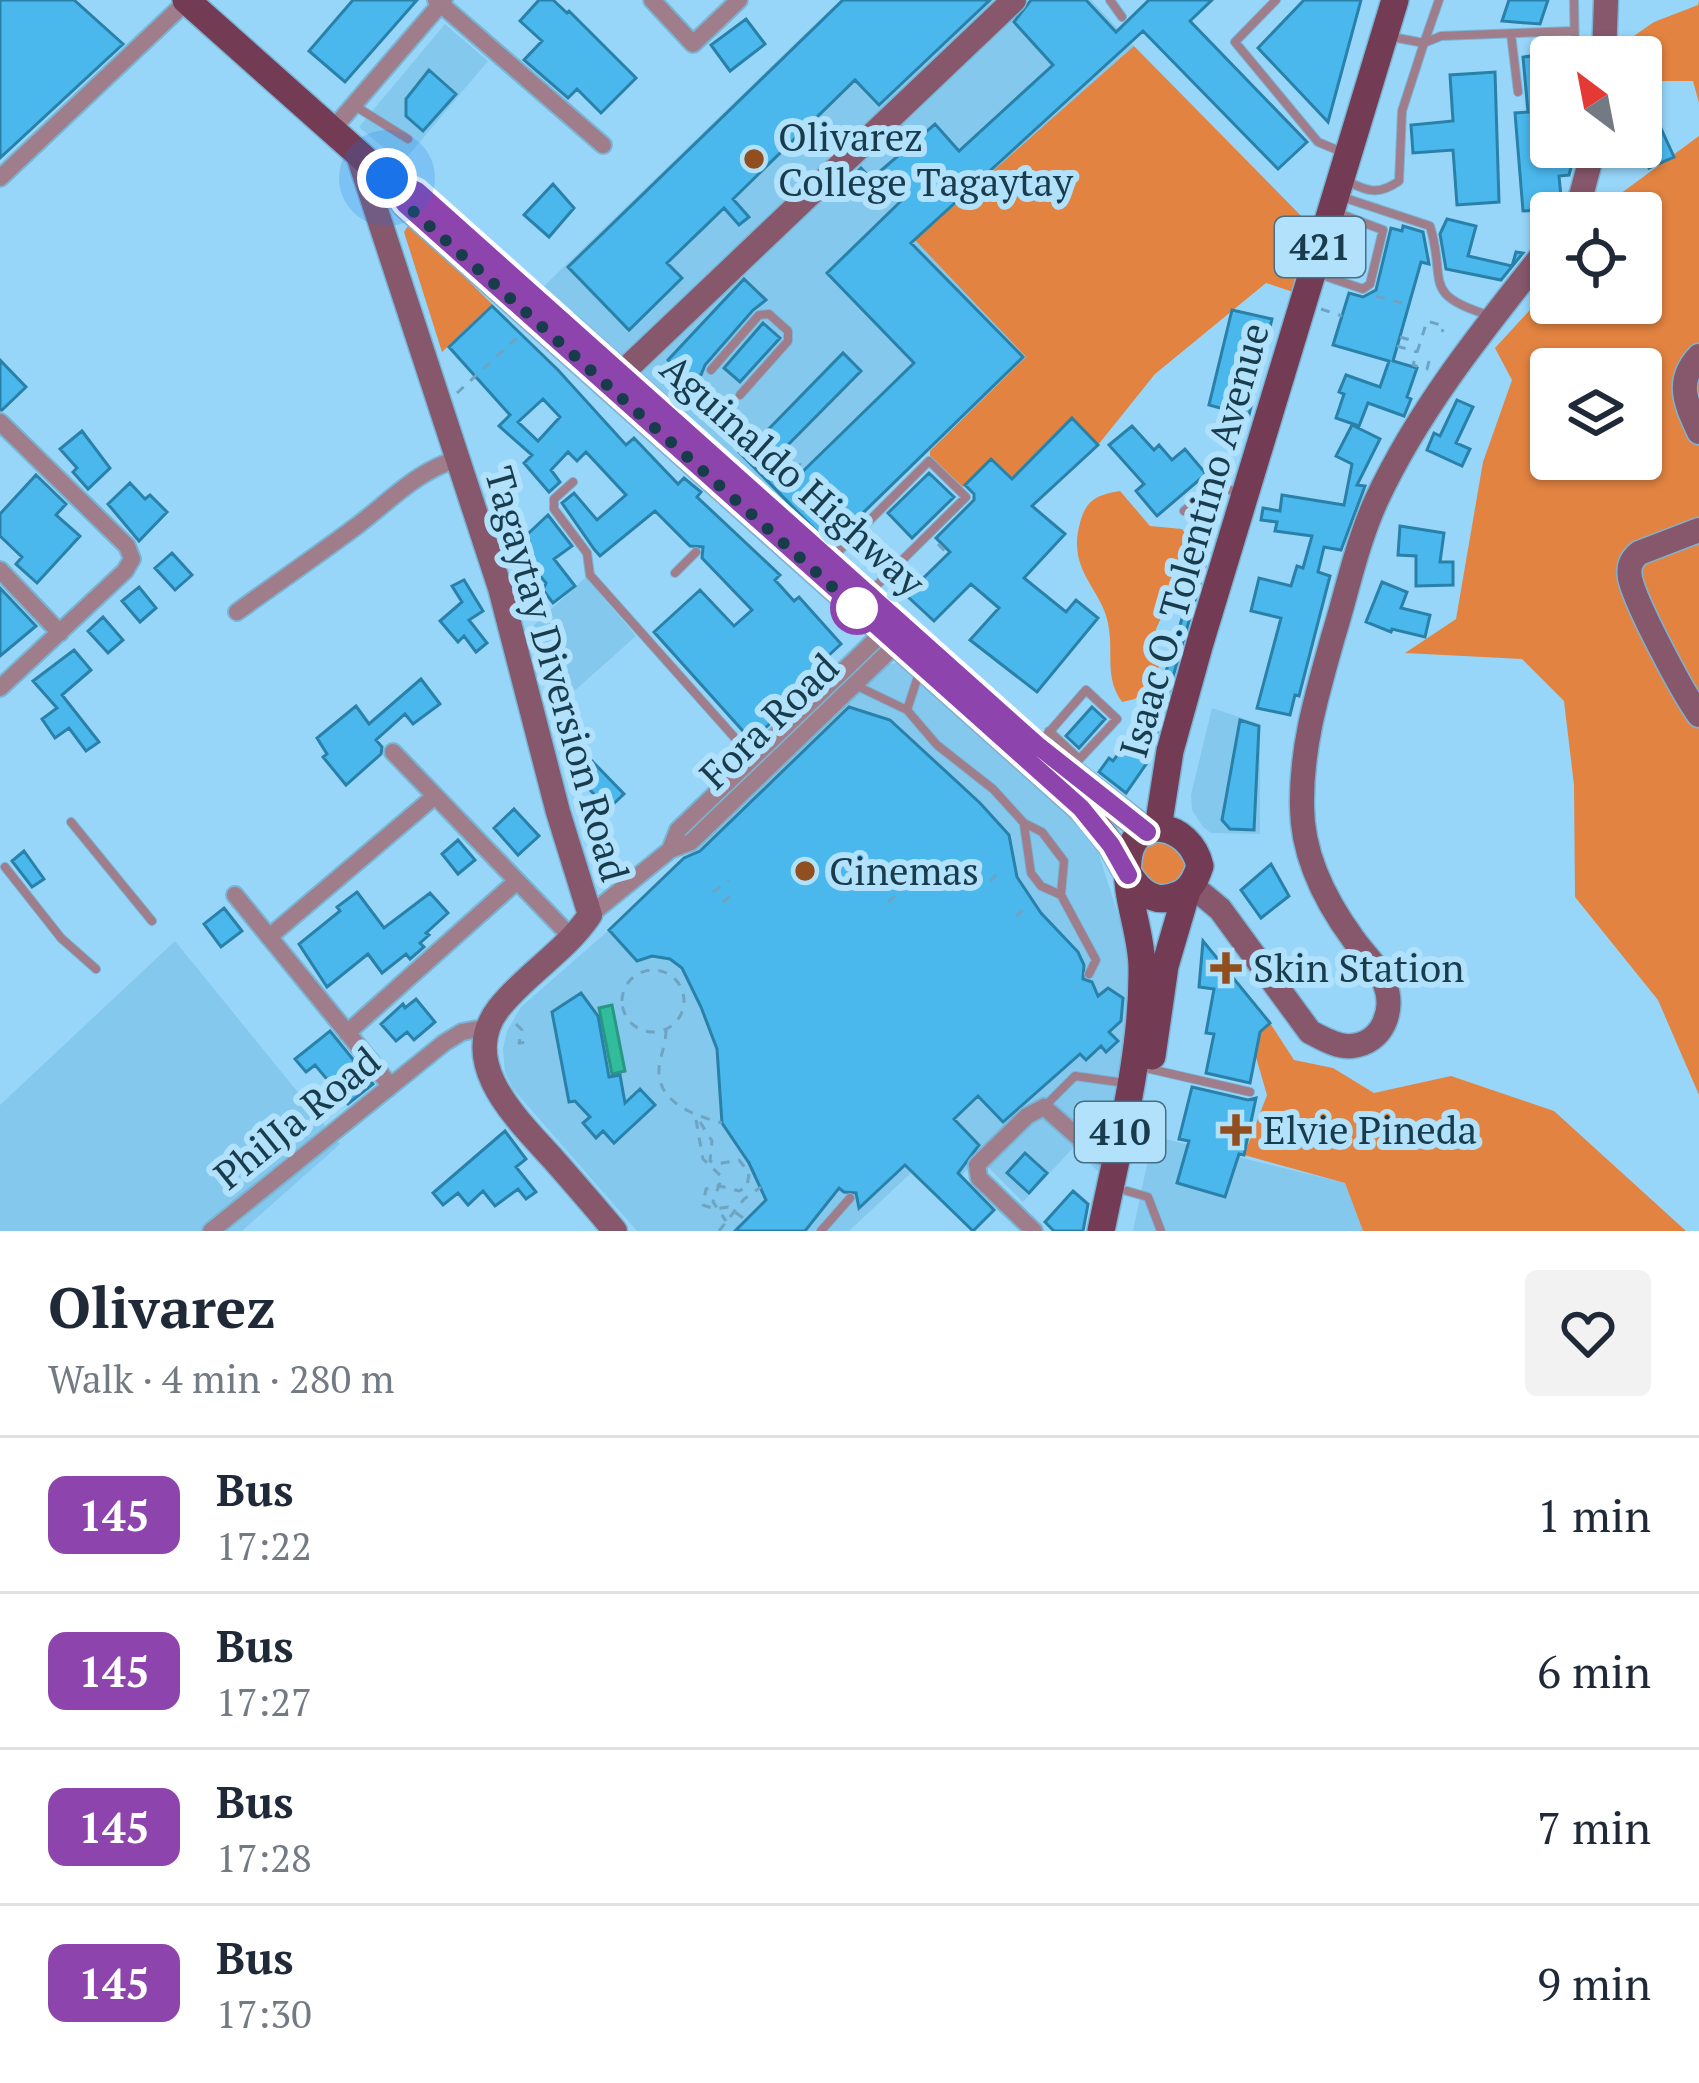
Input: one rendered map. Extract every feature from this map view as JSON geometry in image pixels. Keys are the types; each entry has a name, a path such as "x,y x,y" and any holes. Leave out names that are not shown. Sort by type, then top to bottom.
{"main road":[{"name":"Isaac O. Tolentino Avenue","path":"1152,830 1181,709 1396,0"},
{"name":"Aguinaldo Highway","path":"186,1 387,178 405,204 744,505 887,640 1081,808 1128,875"},
{"name":"Aguinaldo Highway","path":"387,178 417,191 621,374 744,505 830,560 868,594 887,640 1043,738 1152,830"},
{"name":"410","path":"1101,1231 1165,966 1200,866 1193,845 1180,832 1152,830"},
{"path":"1152,830 1131,848 1128,875 1138,889 1156,898 1189,888"},
{"name":"410","path":"1120,1231 1140,1076 1142,968 1128,875"}],"street":[{"path":"652,0 692,44 739,0"},
{"path":"621,374 1014,0"},
{"path":"1605,36 1606,0"},
{"path":"0,178 186,1"},
{"path":"332,130 440,1 603,145"},
{"name":"Tagaytay Diversion Road","path":"357,152 510,623 558,812 590,915 574,940 514,992 488,1027"},
{"path":"1189,888 1220,909 1310,1032 1351,1046 1370,1040 1381,1029 1388,1018 1385,982 1330,905 1305,836 1301,811 1304,744 1376,502 1419,421 1530,271"},
{"path":"1699,356 1689,366 1684,382 1699,432"},
{"path":"0,422 127,546 132,560 0,688"},
{"path":"237,612 360,523 410,480 428,468 458,459"},
{"path":"1699,530 1639,553 1629,570 1636,596 1699,715"},
{"path":"0,570 60,633"},
{"name":"Fora Road","path":"590,915 670,850 691,842 853,685 887,640"},
{"name":"Fora Road","path":"670,850 678,830 752,757 887,640"},
{"path":"393,752 574,940"},
{"path":"269,937 436,796"},
{"path":"347,1033 517,881"},
{"path":"235,895 390,1085"},
{"path":"488,1027 484,1054 500,1095 615,1231"},
{"name":"PhilJa Road","path":"211,1231 425,1058 462,1032 488,1027"},
{"path":"1034,1231 979,1178 977,1166 1027,1115 1044,1108 1096,1154 1114,1163"}],"lane":[{"path":"1110,0 1122,17"},
{"path":"1276,0 1235,42 1318,142 1338,184 1383,230 1378,261 1370,284 1363,289 1312,272"},
{"path":"1338,184 1370,192 1385,191 1399,181 1402,111 1439,0"},
{"path":"1574,0 1574,36"},
{"path":"1384,34 1424,43 1441,36 1574,32"},
{"path":"1511,34 1518,92"},
{"path":"353,105 408,139"},
{"path":"1338,184 1430,226 1442,292 1455,305 1494,317"},
{"path":"711,370 759,315 769,314 788,331 788,341 740,394"},
{"path":"830,560 929,460 966,497 868,594"},
{"path":"573,482 554,500 554,508 587,553 590,574 752,757"},
{"path":"1184,511 1214,484 1245,495"},
{"path":"675,573 696,552"},
{"path":"907,710 922,666"},
{"path":"853,685 907,710 920,729 993,789 1024,824 1042,832 1064,861 1060,895"},
{"path":"1043,738 1086,690 1117,719 1073,765"},
{"path":"71,822 152,921"},
{"path":"1024,824 1031,873 1041,886 1060,895 1096,960 1089,974"},
{"path":"5,867 61,938 96,969"},
{"path":"1044,1108 1075,1076 1140,1076 1250,1092"},
{"path":"1127,1190 1148,1197 1161,1231"},
{"path":"821,1231 850,1198"}],"path":[{"path":"1370,294 1409,305"},
{"path":"440,404 469,385 534,321"},
{"path":"1430,361 1427,369 1414,364 1427,321 1444,326 1442,332"},
{"path":"1400,337 1414,341"},
{"path":"1397,346 1417,352"},
{"path":"744,505 775,472 783,481 800,464 788,452"},
{"path":"932,538 947,553"},
{"path":"990,880 1003,868"},
{"path":"713,892 729,880"},
{"path":"888,902 903,889"},
{"path":"723,902 737,890"},
{"path":"1016,916 1028,906"},
{"path":"666,1030 637,1028 623,1013 622,993 641,971 661,970 678,981 685,998 666,1030 661,1079 676,1104 698,1119 712,1141 710,1161 739,1160 749,1173 747,1187 735,1193 716,1185 706,1189 703,1205 728,1207 746,1220"},
{"path":"678,981 686,976"},
{"path":"516,1024 520,1042 530,1042"},
{"path":"698,1119 722,1123"},
{"path":"698,1119 703,1160 722,1177 713,1202 726,1221"},
{"path":"719,1231 744,1199 761,1187"}],"shaded area":[{"name":"Olivarez College Tagaytay","path":"840,0 999,0 624,358 544,286"},
{"path":"1030,0 1091,0 1134,46 916,240 1026,357 832,545 639,371"},
{"path":"1699,0 1699,103 1693,81 1662,81 1662,36 1634,36 1654,22 1698,5"},
{"path":"445,24 488,61 402,163 359,127"},
{"path":"1134,46 1311,226 1337,240 1317,300 1266,283 1155,374 1098,445 1072,419 1012,479 991,459 963,487 930,451 1026,357 915,240"},
{"path":"1699,136 1699,1095 1658,1000 1575,897 1574,785 1564,701 1522,659 1405,653 1456,619 1483,462 1512,380 1495,348 1530,310 1530,324 1662,324 1662,192 1623,192 1662,168 1662,163"},
{"path":"408,226 492,304 442,352 404,232"},
{"path":"1120,491 1150,526 1182,529 1189,539 1156,629 1159,673 1135,699 1122,702 1111,676 1106,615 1082,568 1077,540 1089,504"},
{"path":"586,577 636,636 554,709 533,626"},
{"path":"900,662 1064,811 1097,849 1125,936 1132,995 1121,1084 1100,1173 1073,1148 1023,1202 979,1158 938,1199 911,1173 849,1231 637,1231 513,1089 505,1072 507,1031 521,1007 609,930 887,665"},
{"path":"1212,708 1260,724 1260,834 1211,833 1192,810 1191,795"},
{"path":"1150,840 1175,840 1188,870 1171,889 1139,878 1138,852"},
{"path":"175,941 340,1144 242,1231 0,1231 0,1105"},
{"path":"612,1005 625,1071 612,1074 599,1008"},
{"path":"1270,1023 1294,1060 1333,1068 1374,1093 1451,1076 1554,1111 1686,1231 1363,1231 1345,1183 1244,1155 1267,1095 1251,1040"},
{"path":"1153,1136 1345,1183 1363,1231 1133,1231"}],"building":[{"path":"0,0 74,0 123,44 0,158"},
{"path":"353,0 417,0 345,82 309,51"},
{"path":"539,0 553,0 569,11 636,78 601,113 577,89 568,98 524,60 542,41 520,21"},
{"name":"Olivarez College Tagaytay","path":"843,0 990,0 879,105 855,80 733,199 749,217 739,225 724,208 667,263 682,278 629,330 568,267"},
{"path":"1031,0 1086,0 1116,32 1149,0 1212,0 1190,21 1307,142 1278,169 1143,31 911,243 1023,357 830,545 739,452 755,437 758,440 843,353 861,371 775,458 796,478 914,363 827,273 901,201 877,174 935,124 959,151 1053,65 1014,22"},
{"path":"1304,0 1361,0 1328,122 1258,48"},
{"path":"1509,0 1548,0 1540,24 1502,21"},
{"path":"746,19 765,44 730,71 711,45"},
{"path":"1530,56 1530,168 1571,168 1569,175 1559,176 1561,192 1530,192 1530,211 1523,211 1515,113 1528,112 1523,57"},
{"path":"429,70 456,94 423,131 406,116 406,99"},
{"path":"1495,72 1499,202 1457,205 1453,150 1413,153 1411,125 1453,121 1450,75"},
{"path":"1662,131 1674,157 1662,162"},
{"path":"861,168 876,184 861,198 846,183"},
{"path":"553,184 574,208 549,237 524,215"},
{"path":"1447,219 1476,226 1468,256 1512,266 1516,252 1523,253 1501,280 1446,269 1440,234"},
{"path":"1403,226 1423,232 1429,264 1421,262 1393,361 1417,368 1407,397 1411,399 1404,416 1368,403 1359,426 1336,418 1346,375 1380,387 1389,361 1333,345 1349,293 1363,297 1376,290 1391,228 1402,231"},
{"path":"744,279 766,300 701,375 686,377 668,360"},
{"path":"492,306 626,445 634,438 678,484 684,478 701,492 697,497 780,575 775,580 794,601 799,597 841,644 788,693 794,700 752,741 654,632 700,590 734,626 752,610 702,558 703,547 690,546 655,511 600,556 562,503 574,493 597,520 626,495 586,452 577,461 568,452 551,470 560,482 549,492 524,463 532,455 499,426 510,415 449,347","holes":["543,399 560,417 538,441 518,422"]},
{"path":"1232,310 1272,319 1249,415 1240,432 1228,427 1235,412 1209,405"},
{"path":"763,323 780,338 740,382 724,368"},
{"path":"0,360 26,387 2,410 0,410"},
{"path":"1457,400 1473,407 1456,443 1470,449 1462,466 1427,450 1434,433 1440,436"},
{"path":"1072,418 1098,445 1032,506 1065,534 1024,578 1066,612 1076,600 1098,618 1037,692 970,640 999,608 971,584 934,621 906,595 950,552 936,538 974,500 965,485 991,459 1012,479"},
{"path":"1352,425 1380,439 1357,485 1365,486 1341,550 1324,547 1318,572 1330,576 1299,696 1295,695 1290,715 1257,708 1281,618 1251,611 1259,578 1291,586 1297,566 1303,568 1312,536 1275,531 1277,522 1261,520 1263,508 1280,511 1282,495 1344,505 1352,464 1336,456"},
{"path":"1132,426 1154,450 1159,445 1172,460 1185,449 1206,474 1157,516 1136,491 1144,484 1109,445"},
{"path":"82,431 110,468 88,489 60,449"},
{"path":"929,473 954,497 912,538 888,513"},
{"path":"36,475 66,504 56,515 80,536 37,583 16,564 22,557 0,536 0,514"},
{"path":"130,483 167,512 139,541 108,504"},
{"path":"548,515 572,546 554,559 575,586 553,603 543,590 546,583 515,546"},
{"path":"1400,526 1444,533 1440,562 1453,562 1453,585 1416,586 1416,556 1398,555"},
{"path":"1209,529 1215,531 1155,739 1144,756 1149,760 1126,793 1099,772 1136,730 1146,738"},
{"path":"172,553 192,575 175,590 155,568"},
{"path":"464,580 483,611 469,620 487,643 476,652 464,636 458,642 440,621 462,602 452,586"},
{"path":"1382,582 1407,592 1401,608 1430,615 1425,637 1366,622"},
{"path":"139,587 156,608 140,622 122,601"},
{"path":"0,588 36,626 0,656"},
{"path":"103,617 123,640 108,653 88,631"},
{"path":"74,650 91,670 62,695 99,742 86,751 69,728 55,738 42,719 57,708 33,681"},
{"path":"421,679 440,704 413,724 405,714 376,740 381,754 346,785 323,757 327,754 317,738 356,706 369,724"},
{"path":"849,707 890,720 980,803 1009,835 1017,877 1041,913 1078,952 1083,979 1092,982 1098,996 1108,988 1123,998 1121,1021 1109,1032 1118,1041 1106,1052 1101,1046 1086,1060 1080,1054 1003,1122 978,1096 954,1119 979,1145 958,1173 994,1210 973,1231 905,1165 859,1208 856,1193 839,1188 805,1231 735,1231 766,1200 722,1123 717,1049 701,1007 682,968 670,959 652,956 637,961 609,930 684,858 700,851"},
{"path":"1092,707 1105,719 1079,748 1066,736"},
{"path":"1240,720 1259,726 1254,830 1230,829 1222,820"},
{"path":"591,760 624,794 608,809 575,774"},
{"path":"514,809 539,836 518,855 494,828"},
{"path":"458,840 475,860 458,874 442,854"},
{"path":"24,851 44,879 32,887 12,861"},
{"path":"1271,864 1289,896 1261,918 1241,890"},
{"path":"357,892 384,928 430,893 448,913 426,933 429,935 420,943 424,947 410,959 406,954 382,973 368,954 327,987 299,944"},
{"path":"224,908 242,931 221,947 204,924"},
{"path":"1203,941 1270,1023 1260,1032 1250,1083 1206,1073 1214,1034 1206,1033 1214,989 1199,987"},
{"path":"581,993 598,1016 609,1077 620,1075 625,1103 640,1089 655,1105 614,1143 603,1131 596,1138 583,1123 590,1117 575,1101 569,1102 552,1012"},
{"path":"416,999 435,1022 414,1040 407,1032 396,1041 381,1024"},
{"path":"330,1031 373,1084 348,1104 315,1065 306,1072 295,1059"},
{"path":"1192,1087 1256,1098 1244,1155 1239,1154 1225,1197 1177,1183 1189,1141 1179,1139"},
{"path":"505,1131 526,1159 516,1167 536,1192 526,1199 518,1189 495,1206 483,1191 468,1205 458,1193 443,1205 433,1193"},
{"path":"1025,1153 1047,1173 1029,1193 1007,1173"},
{"path":"1073,1191 1088,1204 1083,1231 1054,1231 1045,1222"}],"bus line":[{"name":"145","path":"1128,875 1081,808 585,368 405,204 387,178 417,191 1037,745 1147,832"}],"place":[{"name":"Olivarez College Tagaytay","path":"754,159"},
{"name":"Cinemas","path":"805,871"},
{"name":"Skin Station","path":"1226,968"},
{"name":"Elvie Pineda","path":"1236,1130"}],"route":[{"path":"387,178 405,204 865,616 857,608"}]}
